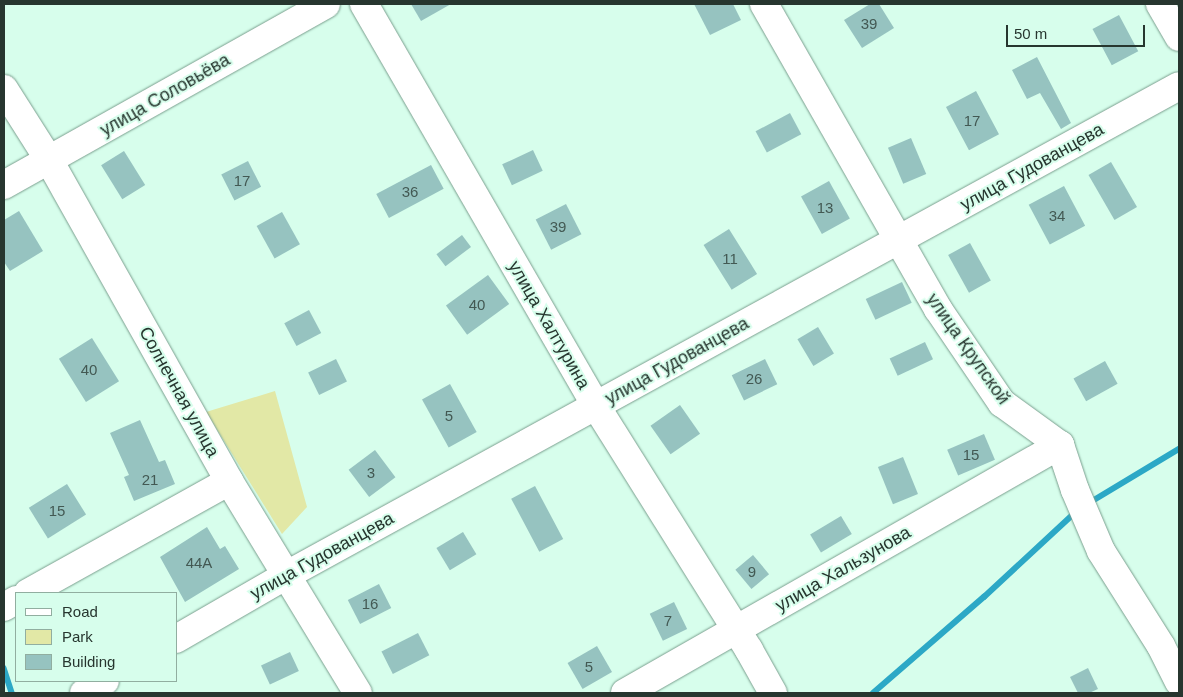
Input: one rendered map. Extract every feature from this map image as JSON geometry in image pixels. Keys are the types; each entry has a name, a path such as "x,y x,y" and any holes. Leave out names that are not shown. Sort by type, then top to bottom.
{"street":[{"name":"улица Соловьёва","path":"4,185 326,4"},
{"name":"улица Халтурина","path":"364,4 596,406 736,630 773,693"},
{"name":"улица Крупской","path":"764,4 938,309 1002,403 1060,445"},
{"path":"1160,4 1179,36"},
{"name":"улица Гудованцева","path":"178,638 285,576 1179,86"},
{"name":"Солнечная улица","path":"4,88 49,160 285,576 358,693"},
{"path":"1060,445 1075,490 1101,552 1161,646 1179,682"},
{"name":"улица Хальзунова","path":"625,693 1060,445"},
{"path":"30,592 229,480"},
{"path":"4,607 15,601"},
{"path":"84,693 103,682"}],"green space":[{"path":"275,391 307,507 282,534 206,412"}],"building":[{"path":"411,4 451,4 421,21"},
{"path":"694,4 733,4 741,20 710,35"},
{"path":"870,4 879,4 894,28 862,48 844,20"},
{"path":"1119,15 1138,51 1112,65 1093,29"},
{"path":"1037,57 1071,123 1061,129 1040,93 1027,99 1012,70"},
{"path":"976,91 999,134 969,150 946,107"},
{"path":"790,113 801,134 767,153 756,131"},
{"path":"911,138 926,174 903,184 888,148"},
{"path":"533,150 543,171 512,185 502,164"},
{"path":"124,151 145,185 122,199 101,165"},
{"path":"248,161 261,187 234,200 221,175"},
{"path":"1111,162 1137,207 1114,220 1088,175"},
{"path":"431,165 444,189 389,218 376,194"},
{"path":"829,181 850,219 822,234 801,197"},
{"path":"1064,186 1085,226 1050,245 1029,205"},
{"path":"566,204 581,234 551,250 536,219"},
{"path":"19,211 43,251 10,271 4,262 4,220"},
{"path":"282,212 300,244 275,258 257,226"},
{"path":"729,229 757,274 732,290 704,245"},
{"path":"462,235 471,247 445,266 436,254"},
{"path":"970,243 991,281 969,293 948,255"},
{"path":"488,275 509,304 467,335 446,306"},
{"path":"902,282 912,303 875,320 866,299"},
{"path":"309,310 321,333 296,346 284,323"},
{"path":"818,327 834,354 813,366 797,339"},
{"path":"92,338 119,381 86,402 59,359"},
{"path":"925,342 933,359 898,376 890,358"},
{"path":"336,359 347,381 319,395 308,373"},
{"path":"765,359 777,384 744,400 732,375"},
{"path":"1105,361 1118,384 1086,401 1074,378"},
{"path":"450,384 477,432 449,448 422,400"},
{"path":"680,405 700,434 671,454 651,426"},
{"path":"140,420 159,462 165,460 175,484 134,501 124,477 129,475 110,433"},
{"path":"984,434 995,460 958,475 947,450"},
{"path":"375,450 395,477 369,497 349,470"},
{"path":"903,457 918,494 893,504 878,467"},
{"path":"67,484 86,515 48,538 29,508"},
{"path":"535,486 563,539 539,552 511,499"},
{"path":"841,516 852,534 821,553 810,535"},
{"path":"207,527 220,549 225,546 239,569 185,602 160,557"},
{"path":"463,532 476,554 450,570 436,548"},
{"path":"753,555 769,574 751,589 735,570"},
{"path":"379,584 391,608 360,624 348,600"},
{"path":"674,602 687,629 663,641 650,614"},
{"path":"418,633 429,655 393,674 381,652"},
{"path":"597,646 612,672 583,689 568,663"},
{"path":"290,652 299,671 270,685 261,666"},
{"path":"1088,668 1098,689 1089,693 1078,693 1070,677"}],"waterway":[{"path":"1089,503 1179,449"},
{"path":"873,693 984,597 1077,511"},
{"path":"4,668 12,693"}]}
